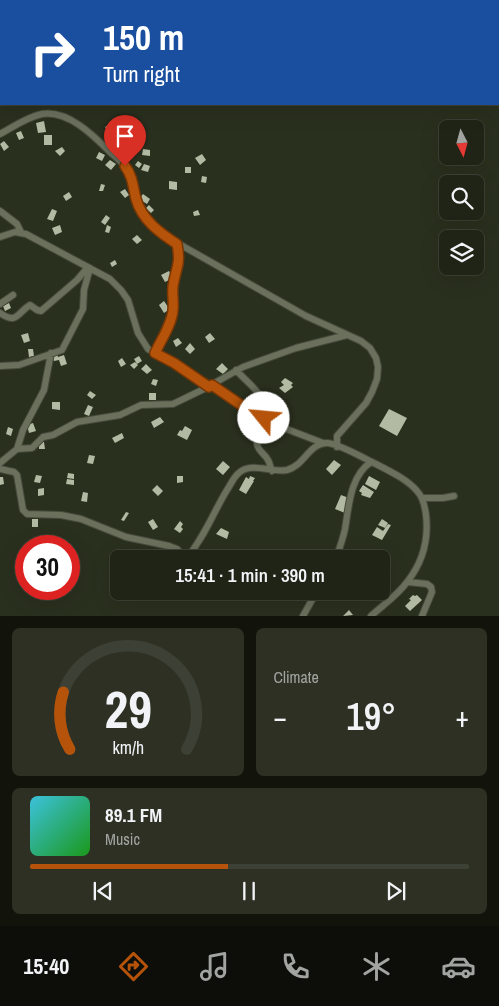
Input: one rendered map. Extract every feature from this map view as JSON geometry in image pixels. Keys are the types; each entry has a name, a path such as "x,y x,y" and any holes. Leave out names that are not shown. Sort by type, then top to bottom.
{"street":[{"path":"0,134 41,114 54,113 80,126 125,166 133,179 136,201 142,213 155,228 177,244 306,316 362,341 370,348 376,358 378,367 377,379 366,403 337,436 336,442 338,446"},
{"path":"0,212 17,224 21,232 110,279 128,300 141,339 148,349 174,363 263,420 325,444"},
{"path":"0,237 21,232"},
{"path":"155,353 173,310 173,288 180,264 177,244"},
{"path":"0,313 12,319 30,305 41,311 56,300 89,267"},
{"path":"0,366 13,366 62,350 83,309 84,290 89,267"},
{"path":"0,304 13,295"},
{"path":"17,449 32,448 43,437 53,435 77,422 120,415 141,405 169,405 210,386 236,370 296,348 347,335"},
{"path":"0,463 17,449 23,430 44,390 51,353"},
{"path":"236,370 262,398 266,410 258,431 257,443 261,451 268,458 272,471"},
{"path":"192,550 212,519 237,473 245,468 252,467 272,471 294,468 313,448 330,443 371,462 411,485 418,491 425,509 428,532 421,560 400,592 371,616"},
{"path":"339,550 353,486 361,471 371,462"},
{"path":"0,469 14,472 17,475 23,510 28,514 72,516 126,537 178,550"},
{"path":"422,498 454,496"},
{"path":"408,582 427,584 431,587 432,592 422,616"},
{"path":"304,616 312,600"}],"building":[{"path":"44,121 46,132 38,133 36,123"},
{"path":"110,124 114,129 109,133 105,127"},
{"path":"21,131 24,138 19,140 16,133"},
{"path":"44,135 52,135 52,145 44,145"},
{"path":"120,137 125,142 121,146 116,141"},
{"path":"4,141 9,147 4,151 0,144"},
{"path":"62,147 65,151 60,156 55,151"},
{"path":"143,149 150,150 150,156 142,155"},
{"path":"99,152 105,155 102,161 96,158"},
{"path":"202,154 206,160 200,165 195,158"},
{"path":"110,160 116,164 111,170 105,165"},
{"path":"138,161 142,164 139,168 135,165"},
{"path":"144,164 150,166 148,172 141,170"},
{"path":"185,167 191,167 191,173 185,173"},
{"path":"202,176 207,177 206,183 201,182"},
{"path":"169,181 177,182 177,190 169,189"},
{"path":"101,184 105,185 103,191 99,191"},
{"path":"125,189 129,195 125,198 120,192"},
{"path":"69,192 72,197 66,201 63,196"},
{"path":"143,194 150,199 147,204 139,199"},
{"path":"149,205 154,210 151,213 146,208"},
{"path":"52,209 57,211 53,221 47,219"},
{"path":"198,210 200,215 194,216 193,212"},
{"path":"106,215 110,218 105,225 101,222"},
{"path":"60,225 62,232 55,235 52,228"},
{"path":"107,225 111,227 109,233 105,232"},
{"path":"137,235 142,240 137,244 132,239"},
{"path":"115,260 117,264 112,267 110,263"},
{"path":"169,271 173,278 165,282 161,275"},
{"path":"164,301 168,307 171,305 170,309 164,313 159,305"},
{"path":"9,303 11,308 5,311 3,306"},
{"path":"28,333 30,341 24,343 21,335"},
{"path":"210,333 215,339 209,343 205,337"},
{"path":"178,338 182,343 176,347 173,341"},
{"path":"190,343 195,349 190,354 185,349"},
{"path":"28,349 33,349 34,356 29,357"},
{"path":"57,354 58,357 64,355 67,364 61,366 59,360 54,361 52,356"},
{"path":"139,356 142,361 137,364 134,359"},
{"path":"122,358 126,364 121,367 118,361"},
{"path":"135,362 138,365 134,369 130,365"},
{"path":"222,363 228,369 223,374 216,369"},
{"path":"146,364 152,370 147,374 141,369"},
{"path":"285,378 293,383 291,385 293,387 285,393 279,388 284,385 281,382"},
{"path":"153,379 158,380 156,386 151,384"},
{"path":"90,391 96,395 92,399 87,395"},
{"path":"149,393 156,393 156,400 149,400"},
{"path":"52,402 60,402 60,410 52,409"},
{"path":"88,405 93,407 89,416 84,414"},
{"path":"389,409 407,418 397,436 379,426"},
{"path":"160,417 164,422 154,428 151,422"},
{"path":"33,423 36,431 29,433 27,425"},
{"path":"185,426 192,430 187,440 177,435"},
{"path":"8,427 13,429 11,436 6,434"},
{"path":"122,433 124,438 115,443 112,438"},
{"path":"39,442 44,442 45,449 39,449"},
{"path":"89,455 95,456 93,464 87,463"},
{"path":"334,460 341,465 332,475 326,469"},
{"path":"223,461 230,467 223,475 216,469"},
{"path":"68,473 74,474 74,479 67,478"},
{"path":"36,475 42,476 40,483 34,482"},
{"path":"177,476 183,476 183,482 177,483"},
{"path":"250,476 255,478 246,494 239,490 246,477 249,479"},
{"path":"369,476 380,482 376,490 365,484"},
{"path":"0,477 3,477 4,484 0,485"},
{"path":"67,479 74,480 74,485 66,484"},
{"path":"157,485 163,491 158,496 152,490"},
{"path":"363,485 374,492 370,498 361,495 362,493 359,491"},
{"path":"44,488 44,495 38,496 38,489"},
{"path":"83,492 88,493 87,502 81,501"},
{"path":"341,495 349,498 345,513 335,509"},
{"path":"126,512 129,513 124,521 121,520"},
{"path":"32,519 38,519 38,527 32,527"},
{"path":"153,519 158,527 153,530 148,522"},
{"path":"382,519 388,523 385,528 378,525"},
{"path":"180,521 183,524 181,527 183,529 180,533 174,529"},
{"path":"388,524 391,525 382,540 372,535 377,527 383,531"},
{"path":"221,528 229,532 227,539 216,534"},
{"path":"413,595 417,595 422,600 410,611 405,606"},
{"path":"349,610 353,615 343,616"}],"route":[{"path":"125,166 133,179 136,201 142,213 155,228 177,244 179,252 180,264 172,295 173,310 155,353 174,363 209,387 212,385 263,420 264,418"}]}
